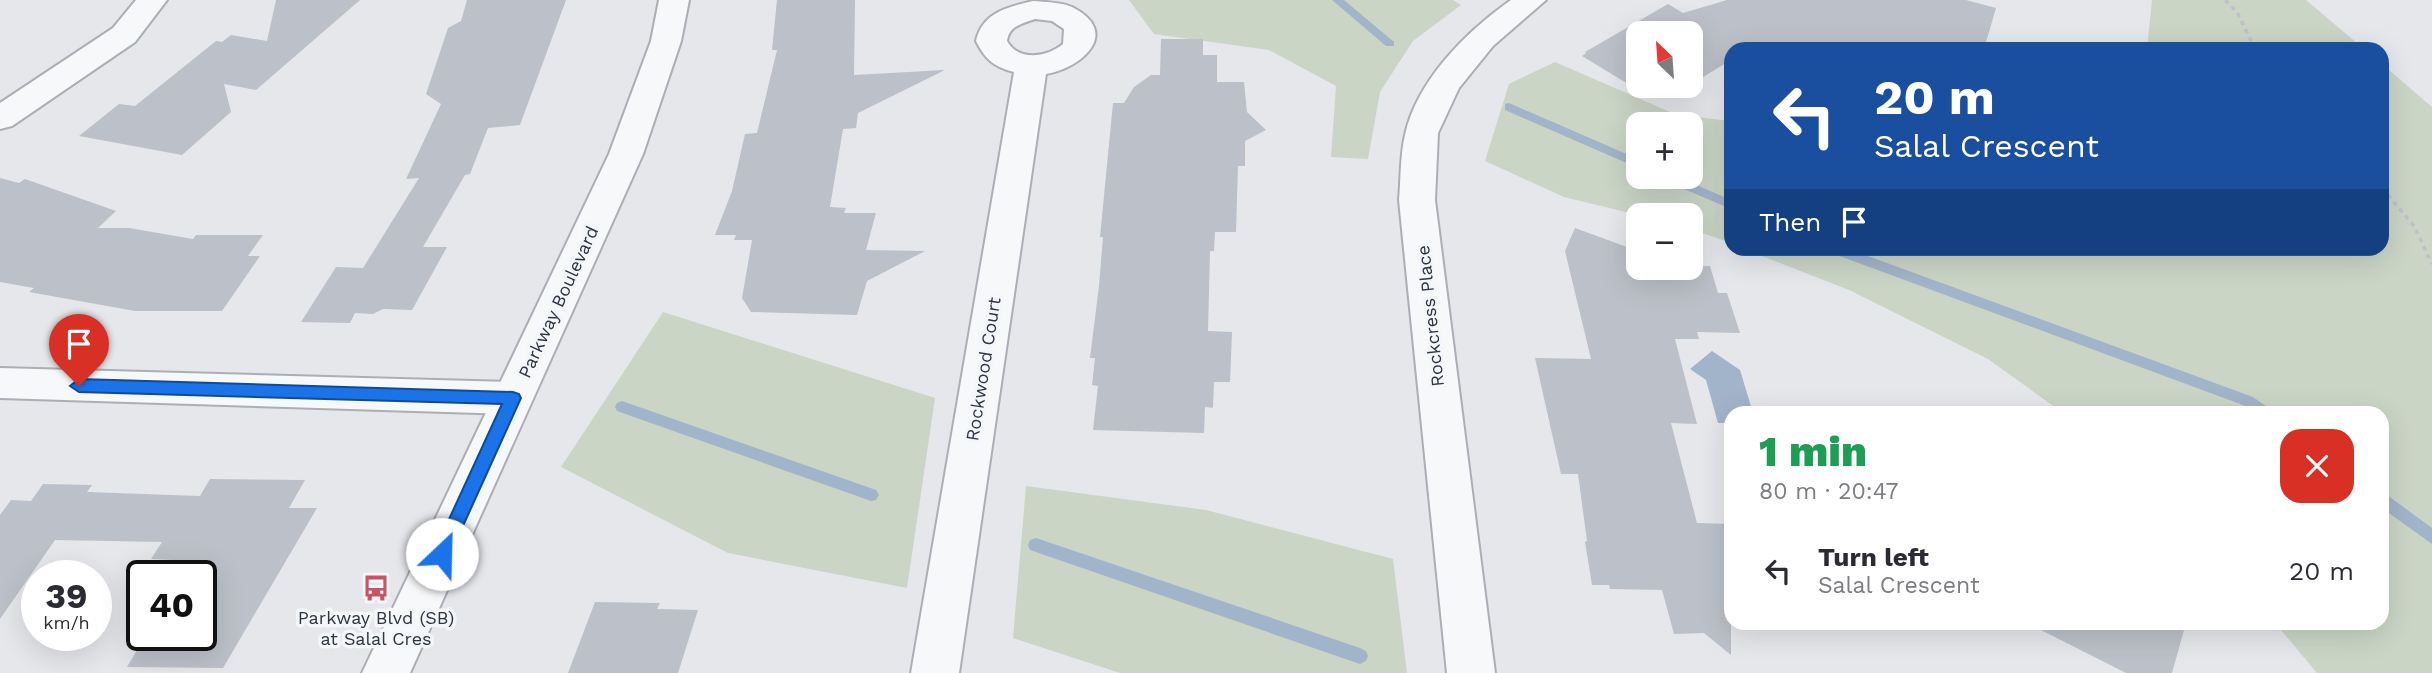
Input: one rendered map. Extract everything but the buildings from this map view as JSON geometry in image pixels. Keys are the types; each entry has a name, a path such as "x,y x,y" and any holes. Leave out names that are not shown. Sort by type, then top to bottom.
{"street":[{"path":"0,118 124,35 152,0"},
{"name":"Parkway Boulevard","path":"386,673 626,154 663,52 674,0"},
{"name":"Rockcress Place","path":"1471,673 1417,200 1423,127 1450,76 1476,43 1531,0"},
{"name":"Rockwood Court","path":"935,673 1031,65"},
{"path":"0,383 513,398"}],"path":[{"path":"2225,0 2237,12 2252,42"},
{"path":"2389,196 2414,226 2432,264"}],"green space":[{"path":"1129,0 1453,0 1461,5 1413,41 1380,92 1368,159 1331,157 1336,86 1269,50 1154,34"},
{"path":"2152,0 2306,0 2356,42 2148,42"},
{"path":"1555,62 1626,93 1626,98 1638,98 1670,112 1626,112 1626,189 1703,189 1703,118 1724,120 1724,241 1703,233 1703,203 1626,203 1626,212 1564,197 1485,161 1509,84"},
{"path":"2389,70 2432,107 2432,673 2317,673 2281,630 2389,630 2389,406 2053,406 1988,359 1849,290 1762,256 2389,256"},
{"path":"663,312 935,398 907,588 728,553 561,467"},
{"path":"1026,486 1206,510 1393,559 1407,673 1120,673 1013,638"}],"water":[{"path":"1712,351 1740,370 1751,406 1724,406 1724,423 1718,423 1706,380 1690,369"}],"waterway":[{"path":"1337,0 1390,44"},
{"path":"1509,107 1626,159"},
{"path":"1694,189 1724,202"},
{"path":"1853,256 2248,401 2255,406"},
{"path":"622,407 871,495"},
{"path":"2389,505 2432,537"},
{"path":"1036,545 1360,656"}],"place":[{"name":"Parkway Blvd (SB) at Salal Cres","path":"376,588"}],"route":[{"path":"79,386 513,398 442,554"}]}
